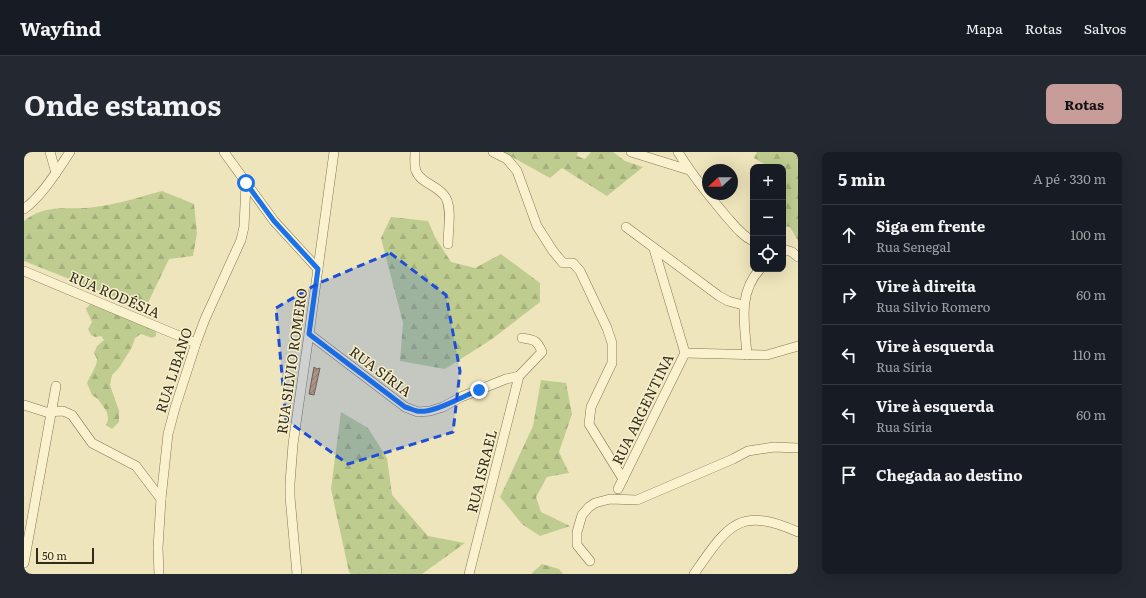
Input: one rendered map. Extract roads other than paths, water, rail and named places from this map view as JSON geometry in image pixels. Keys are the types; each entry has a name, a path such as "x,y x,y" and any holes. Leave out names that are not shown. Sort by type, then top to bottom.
{"street":[{"path":"50,152 56,173"},
{"path":"24,209 31,204 56,173 70,152"},
{"path":"224,152 274,221 318,269"},
{"name":"RUA SILVIO ROMERO","path":"297,574 290,484 293,444 334,152"},
{"path":"415,152 416,171 424,180 437,188 445,196 448,216 448,244"},
{"path":"493,152 506,159 517,171 537,226 553,251 563,263 573,263 580,271 608,328 612,343 612,363 591,406 589,424 623,479"},
{"path":"631,152 639,156 689,170"},
{"path":"678,152 689,170 738,230 750,240"},
{"name":"RUA LIBANO","path":"159,574 158,548 161,499 168,434 175,408 205,319 241,240 244,227 246,183"},
{"path":"626,227 719,296 728,301 744,305"},
{"name":"RUA ARGENTINA","path":"618,489 685,353 654,249"},
{"path":"786,250 792,252 798,257"},
{"name":"RUA RODÉSIA","path":"24,271 196,343"},
{"path":"747,355 744,305 749,287 758,272"},
{"name":"RUA SÍRIA","path":"309,334 405,407 418,412 430,411 506,379 519,376"},
{"path":"519,376 542,352 538,343 522,338"},
{"path":"685,353 768,355 798,346"},
{"name":"RUA ISRAEL","path":"469,574 519,376"},
{"path":"24,563 56,386"},
{"path":"24,405 46,412 63,411 72,415 92,443 136,466 161,499"},
{"path":"590,561 577,545 578,525 582,515 589,507 603,500 637,500 733,460 748,451 774,447 798,448"},
{"path":"694,574 716,542 726,532 740,522 759,520 781,524 798,532"}]}
